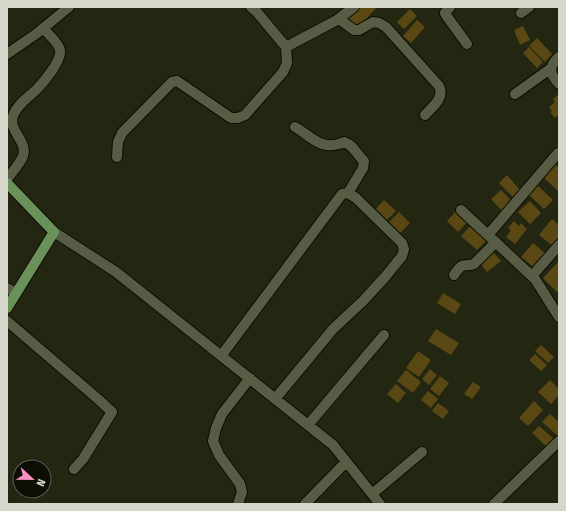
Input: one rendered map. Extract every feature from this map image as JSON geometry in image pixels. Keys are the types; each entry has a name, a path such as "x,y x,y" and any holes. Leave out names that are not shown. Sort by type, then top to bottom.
{"main road":[{"path":"7,183 54,232 11,291 7,308"}],"street":[{"path":"9,49 43,28 69,7"},
{"path":"286,47 339,19 354,7"},
{"path":"450,7 445,13 467,44"},
{"path":"117,157 118,142 122,133 172,82 177,81 231,118 238,118 245,115 283,72 287,63 286,47 255,8"},
{"path":"339,19 354,30 359,30 373,22 379,23 386,27 441,90 440,98 425,115"},
{"path":"7,179 23,156 24,149 12,125 13,116 19,106 38,88 54,67 59,56 60,51 58,46 43,28"},
{"path":"515,94 550,69 552,63 559,57"},
{"path":"550,69 551,73 559,84"},
{"path":"295,127 317,143 325,145 338,145 344,142 352,144 358,156 364,161 363,168 348,193"},
{"path":"454,275 459,266 474,264 492,238 558,153"},
{"path":"221,356 342,194 348,193 356,198 402,243 404,249 402,256 363,301 333,329 275,399"},
{"path":"461,210 532,276 559,317"},
{"path":"54,232 116,272 333,445 380,504"},
{"path":"532,276 559,245"},
{"path":"7,321 112,412 83,459 74,469"},
{"path":"308,425 384,335"},
{"path":"238,504 242,492 240,484 220,456 214,441 216,428 222,414 250,378"},
{"path":"494,504 559,441"},
{"path":"372,494 422,452"},
{"path":"305,504 346,462"}],"building":[{"path":"358,7 377,7 358,28 348,18"},
{"path":"410,9 417,16 404,29 397,22"},
{"path":"417,20 425,27 411,43 403,36"},
{"path":"523,26 530,40 520,45 514,30"},
{"path":"537,38 552,54 545,62 529,46"},
{"path":"529,47 543,62 537,68 523,53"},
{"path":"558,95 559,115 555,118 550,112 552,111 549,107 555,102 553,99"},
{"path":"555,164 559,168 559,192 543,177"},
{"path":"507,175 521,191 514,198 499,183"},
{"path":"536,184 553,200 544,209 527,193"},
{"path":"501,190 513,202 503,212 491,199"},
{"path":"384,200 396,211 387,220 376,209"},
{"path":"530,201 541,213 530,224 518,212"},
{"path":"458,209 469,220 458,232 447,221"},
{"path":"399,212 410,223 400,233 389,222"},
{"path":"552,219 559,225 559,239 553,246 539,235"},
{"path":"514,221 519,226 521,223 527,229 515,244 506,237 511,230 508,228"},
{"path":"473,223 489,238 477,250 461,236"},
{"path":"533,243 547,255 536,269 521,257"},
{"path":"493,252 501,261 487,272 480,263"},
{"path":"559,261 559,290 557,292 543,278"},
{"path":"443,293 461,304 455,314 437,303"},
{"path":"436,329 459,343 451,355 428,341"},
{"path":"541,345 554,357 548,363 535,351"},
{"path":"418,351 431,360 419,377 406,368"},
{"path":"535,354 547,365 541,371 529,360"},
{"path":"430,369 437,375 429,385 422,379"},
{"path":"406,370 421,382 413,393 397,381"},
{"path":"440,376 449,383 439,396 430,389"},
{"path":"550,380 559,389 559,395 551,404 538,392"},
{"path":"473,382 481,387 472,399 464,394"},
{"path":"396,384 406,393 398,403 387,394"},
{"path":"428,391 438,399 431,408 421,400"},
{"path":"534,401 543,410 528,426 519,418"},
{"path":"438,403 449,411 443,419 432,411"},
{"path":"550,414 559,422 559,437 542,422"},
{"path":"539,426 555,440 548,448 532,433"}]}
